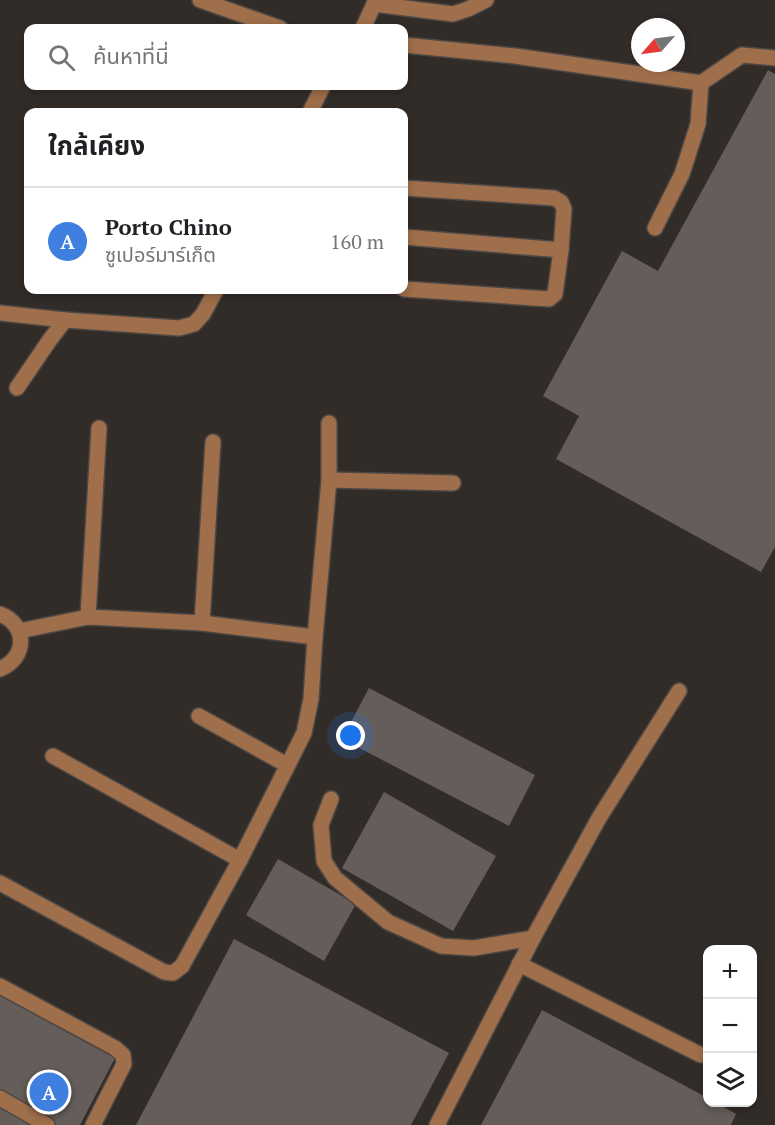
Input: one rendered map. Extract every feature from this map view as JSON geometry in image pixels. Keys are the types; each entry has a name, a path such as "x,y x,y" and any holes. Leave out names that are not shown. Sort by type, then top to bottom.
{"street":[{"path":"200,0 269,24"},
{"path":"365,24 375,2 453,14 486,0"},
{"path":"408,45 515,56 701,83 742,55 775,58"},
{"path":"655,228 682,174 698,123 701,83"},
{"path":"312,108 321,90"},
{"path":"408,188 554,198 561,202 564,209 555,294 549,299 408,289"},
{"path":"408,237 561,250"},
{"path":"0,313 65,321 179,328 194,324 203,314 214,294"},
{"path":"17,388 65,321"},
{"path":"0,883 164,972 173,973 182,966 240,860 303,733 311,699 329,480 329,423"},
{"path":"88,617 99,428"},
{"path":"202,623 213,442"},
{"path":"329,480 453,483"},
{"path":"0,614 15,624 21,640 16,658 9,665 0,669"},
{"path":"19,631 88,617 202,623 315,636"},
{"path":"436,1125 519,964 599,818 679,692"},
{"path":"199,716 287,765"},
{"path":"53,756 240,860"},
{"path":"331,799 321,825 324,861 335,878 388,922 441,946 474,948 533,938"},
{"path":"519,964 701,1054"},
{"path":"0,986 115,1048 123,1055 124,1064 93,1125"},
{"path":"0,1098 47,1125"}],"building":[{"path":"768,70 775,74 775,547 761,572 556,459 579,416 543,396 622,251 658,271"},
{"path":"369,688 535,775 509,826 342,739"},
{"path":"384,792 496,856 453,931 342,868"},
{"path":"278,859 356,904 324,961 246,915"},
{"path":"234,939 449,1053 411,1125 136,1125"},
{"path":"0,995 115,1058 80,1125 0,1125"},
{"path":"542,1010 703,1095 703,1107 724,1107 736,1114 731,1125 481,1125"}],"place":[{"name":"Porto Chino","path":"49,1092"}]}
